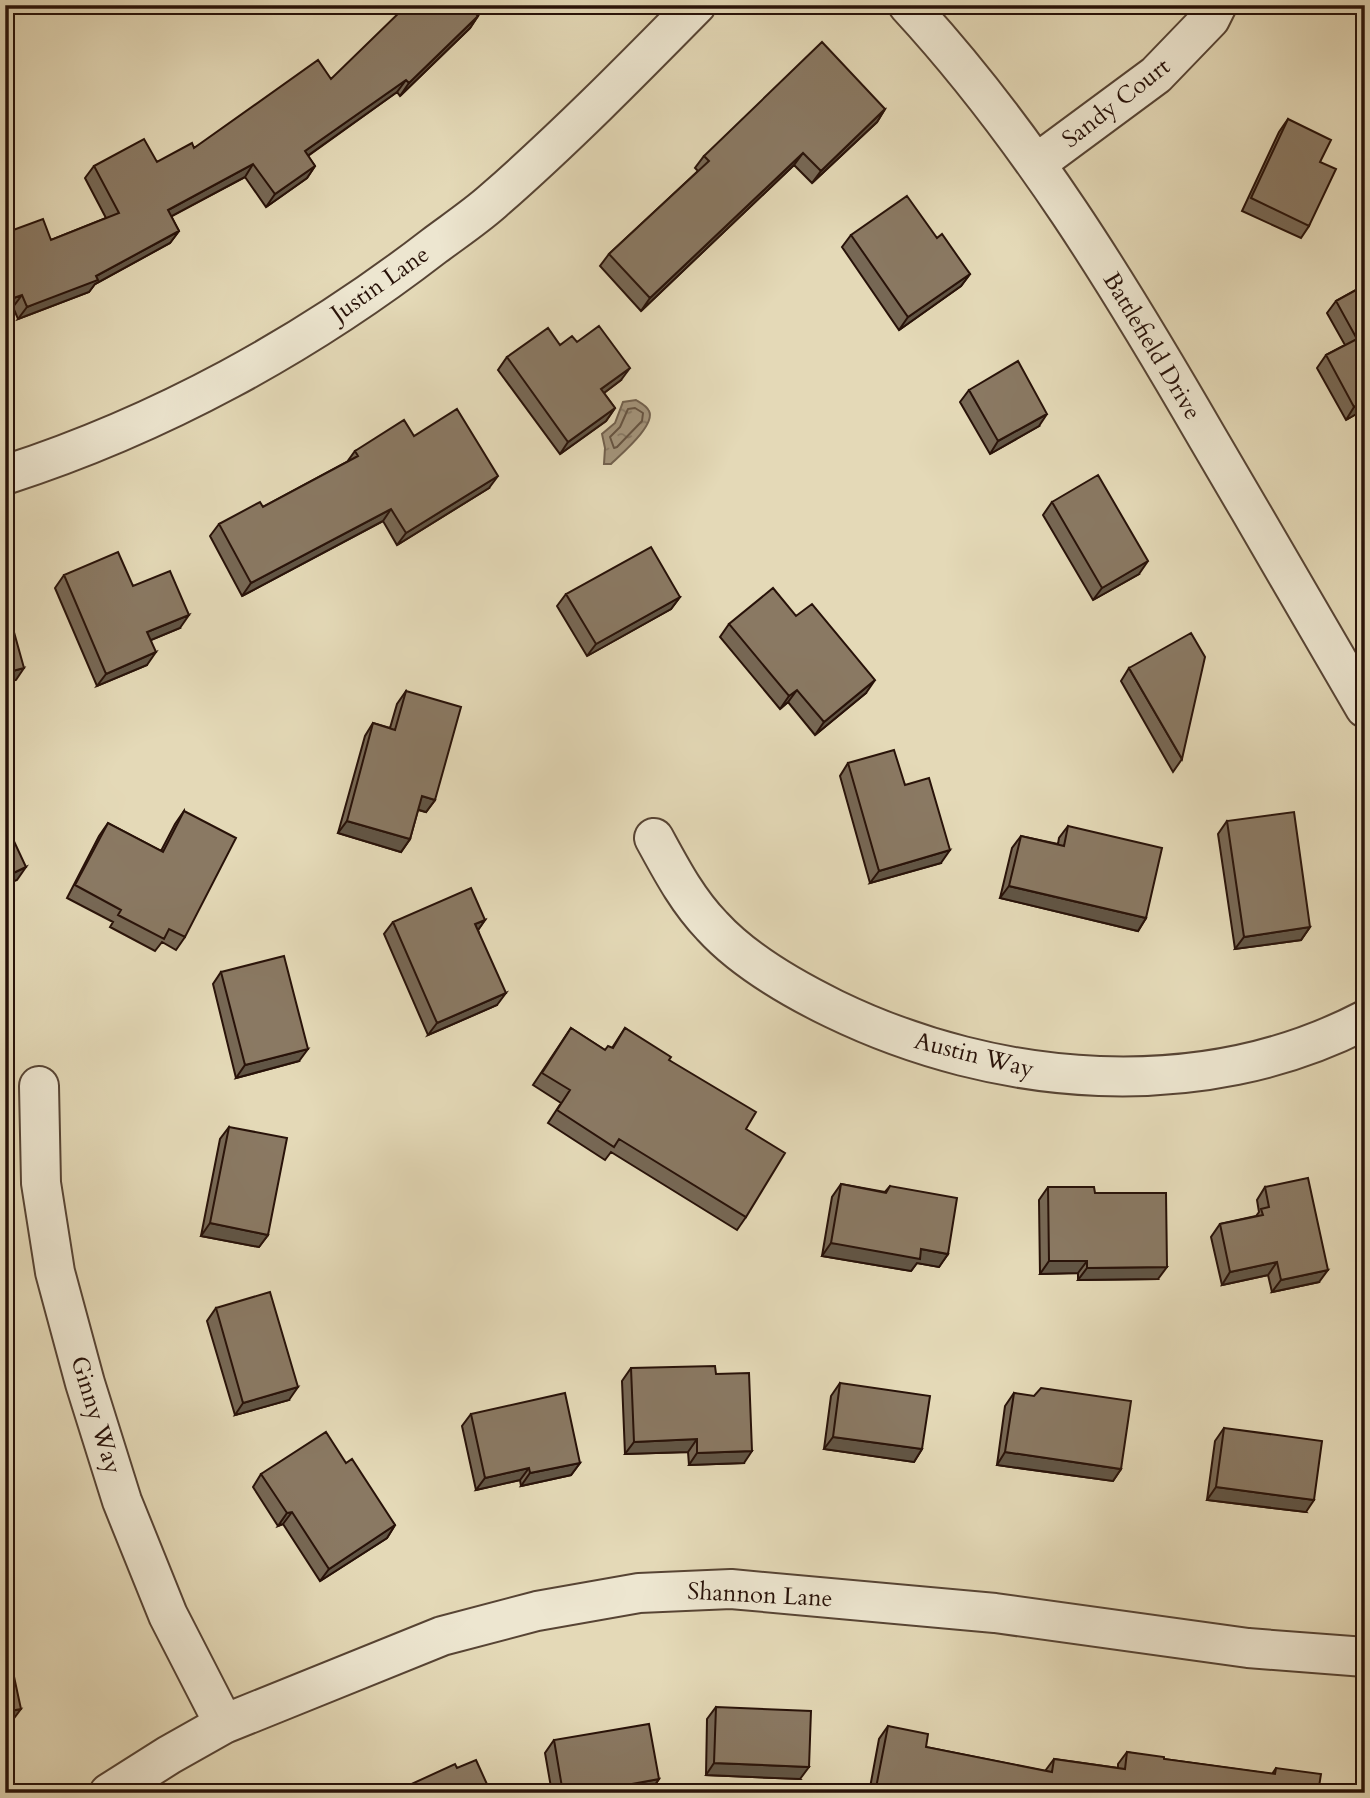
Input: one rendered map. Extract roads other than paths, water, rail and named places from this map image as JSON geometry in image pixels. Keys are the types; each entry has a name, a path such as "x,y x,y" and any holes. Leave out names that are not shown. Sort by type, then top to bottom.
{"street":[{"name":"Justin Lane","path":"5,475 164,411 272,357 385,284 492,202 591,111 696,5"},
{"name":"Battlefield Drive","path":"908,5 998,111 1037,163 1146,332 1365,708"},
{"name":"Sandy Court","path":"1037,163 1156,75 1210,19 1217,5"},
{"name":"Austin Way","path":"654,838 679,885 712,927 754,962 808,996 866,1025 943,1052 1038,1072 1102,1077 1183,1074 1263,1060 1365,1020"},
{"name":"Ginny Way","path":"39,1086 41,1183 55,1272 85,1383 122,1501 168,1615 224,1724"},
{"name":"Shannon Lane","path":"109,1793 224,1724 442,1636 537,1611 639,1592 730,1589 996,1613 1248,1647 1365,1657"}],"water":[{"path":"636,400 649,411 647,424 611,464 604,464 602,434 615,423 623,402"}]}
